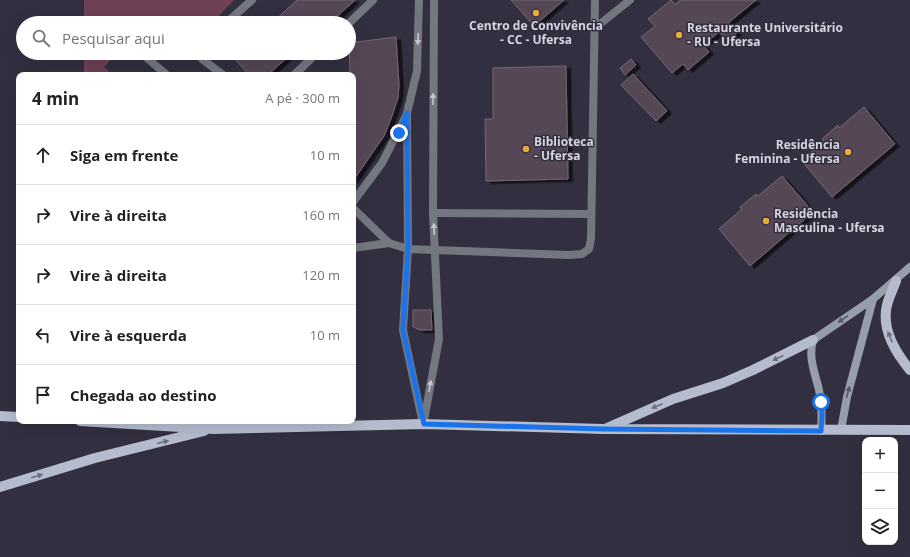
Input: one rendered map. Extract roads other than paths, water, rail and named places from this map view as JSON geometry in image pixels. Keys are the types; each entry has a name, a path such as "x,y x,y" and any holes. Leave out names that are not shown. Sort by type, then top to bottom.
{"main road":[{"path":"603,429 673,400 741,375 813,340 873,299 896,281 910,267"},
{"path":"896,281 887,305 886,320 888,334 910,370"},
{"path":"841,430 847,397 873,299"},
{"path":"813,340 811,356 812,369 821,402 821,431"},
{"path":"0,416 16,417"},
{"path":"130,424 214,429 424,424 603,429 821,431 910,430"},
{"path":"0,487 95,458 214,429"}],"lane":[{"path":"234,16 252,0"},
{"path":"356,16 373,0"},
{"path":"356,198 382,163 399,133 407,113 417,70 419,0"},
{"path":"424,424 439,339 433,213 434,0"},
{"path":"356,248 389,243 408,249 582,254 589,249 595,0"},
{"path":"595,28 630,0"},
{"path":"149,60 163,72"},
{"path":"203,60 219,72"},
{"path":"297,72 310,60"},
{"path":"407,113 408,249 403,330 424,424"},
{"path":"356,211 389,243"},
{"path":"433,213 591,214"}],"place":[{"name":"Centro de Convivência - CC - Ufersa","path":"536,13"},
{"name":"Restaurante Universitário - RU - Ufersa","path":"679,35"},
{"name":"Biblioteca - Ufersa","path":"526,149"},
{"name":"Residência Feminina - Ufersa","path":"848,152"},
{"name":"Residência Masculina - Ufersa","path":"766,221"}]}
